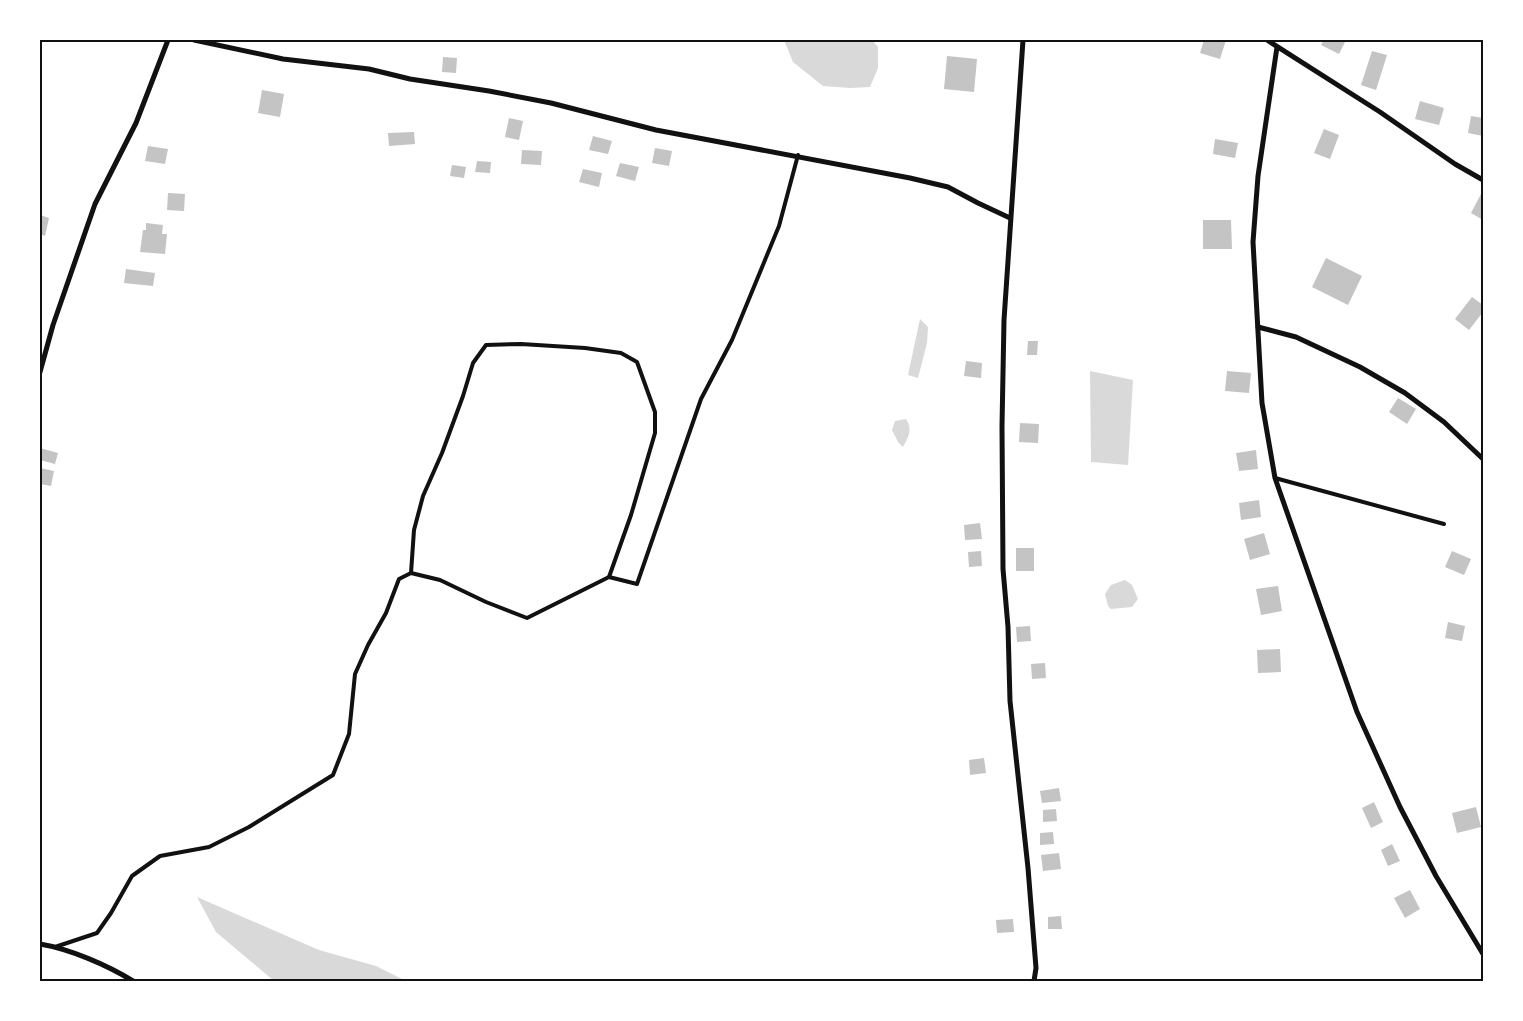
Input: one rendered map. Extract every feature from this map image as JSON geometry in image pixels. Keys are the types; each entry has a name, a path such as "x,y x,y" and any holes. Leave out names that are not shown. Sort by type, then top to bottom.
{"street":[{"path":"40,372 53,325 95,204 136,123 168,40"},
{"path":"194,40 283,59 368,70 552,103 656,130 798,155 910,178 948,188 1010,218"},
{"path":"1023,40 1004,320 1002,426 1003,569 1008,627 1010,701 1028,868 1036,968 1034,981"},
{"path":"1267,40 1380,112 1455,164 1483,180"},
{"path":"1277,47 1258,176 1253,242 1262,403 1275,478 1356,712 1418,842 1483,954"},
{"path":"1258,327 1296,337 1360,368 1405,393 1444,422 1483,459"},
{"path":"40,944 55,947 118,972 133,981"}],"lane":[{"path":"55,947 97,933 111,914 132,876 160,856 209,847 249,827 333,775 348,734 355,674 368,645 386,613 399,579 411,573 440,580 486,602 527,618 609,577 637,584 702,399 732,340 779,226 798,155"},
{"path":"411,573 414,530 423,496 442,453 473,363 486,345 521,344 585,348 621,353 637,362 656,412 655,433 631,515 609,577"},
{"path":"1275,478 1444,524"}],"shaded area":[{"path":"784,40 872,40 878,47 878,68 870,87 823,86 793,62"},
{"path":"920,319 928,327 927,343 918,378 908,375"},
{"path":"1090,371 1133,380 1128,465 1091,462"},
{"path":"906,419 909,430 903,447 892,430 895,421"},
{"path":"1125,580 1132,585 1138,599 1132,607 1111,609 1108,606 1105,594 1111,585"},
{"path":"197,897 319,950 376,966 406,981 274,981 216,932"}],"building":[{"path":"1204,40 1226,40 1220,59 1200,53"},
{"path":"1324,40 1346,40 1339,54 1321,45"},
{"path":"1372,51 1387,55 1376,90 1361,85"},
{"path":"947,56 977,59 974,92 944,89"},
{"path":"443,57 457,58 456,73 442,72"},
{"path":"262,90 284,94 280,117 258,113"},
{"path":"1420,101 1444,108 1439,125 1415,119"},
{"path":"1471,116 1483,118 1483,136 1468,133"},
{"path":"509,118 523,121 519,140 505,137"},
{"path":"1324,129 1339,135 1330,159 1314,153"},
{"path":"414,132 415,144 389,146 388,133"},
{"path":"593,136 612,141 608,154 589,150"},
{"path":"1215,139 1238,143 1235,158 1213,154"},
{"path":"148,146 168,149 165,164 145,161"},
{"path":"655,148 672,151 669,166 652,163"},
{"path":"522,150 542,151 541,165 521,164"},
{"path":"477,161 491,162 490,173 475,172"},
{"path":"620,163 639,167 635,181 616,176"},
{"path":"452,165 466,167 464,178 450,176"},
{"path":"583,169 602,173 599,187 579,182"},
{"path":"168,193 185,194 184,211 167,210"},
{"path":"1481,194 1483,195 1483,220 1471,213"},
{"path":"40,215 49,218 45,236 40,234"},
{"path":"1203,220 1231,220 1232,249 1203,249"},
{"path":"146,223 163,225 162,234 167,234 165,254 140,252 143,230 146,230"},
{"path":"1326,258 1362,276 1348,305 1312,287"},
{"path":"126,269 155,273 153,286 124,283"},
{"path":"1472,297 1483,305 1483,312 1469,330 1455,319"},
{"path":"1028,341 1038,341 1037,355 1027,355"},
{"path":"966,361 982,363 981,378 964,376"},
{"path":"1227,371 1251,373 1249,393 1225,391"},
{"path":"1398,398 1416,409 1407,424 1389,412"},
{"path":"1020,423 1039,424 1038,443 1019,442"},
{"path":"40,448 58,453 55,464 40,460"},
{"path":"1256,450 1258,469 1239,471 1236,453"},
{"path":"40,468 54,471 51,486 40,484"},
{"path":"1259,500 1261,517 1241,520 1239,503"},
{"path":"980,523 982,539 965,540 964,525"},
{"path":"1264,533 1270,554 1250,560 1244,539"},
{"path":"1016,548 1034,548 1034,571 1016,571"},
{"path":"981,551 982,566 969,567 968,552"},
{"path":"1452,551 1471,559 1464,575 1445,567"},
{"path":"1278,586 1282,611 1261,615 1256,589"},
{"path":"1448,622 1465,626 1462,641 1445,638"},
{"path":"1030,626 1031,641 1017,642 1016,627"},
{"path":"1280,649 1281,672 1258,673 1257,650"},
{"path":"1045,663 1046,678 1032,679 1031,664"},
{"path":"984,758 986,773 970,775 969,760"},
{"path":"1059,788 1061,801 1042,803 1040,791"},
{"path":"1374,802 1383,822 1371,828 1362,808"},
{"path":"1476,807 1481,827 1457,833 1452,813"},
{"path":"1056,809 1057,821 1043,822 1043,810"},
{"path":"1053,832 1054,844 1040,845 1040,833"},
{"path":"1392,844 1400,861 1388,866 1381,850"},
{"path":"1059,853 1061,869 1043,871 1041,855"},
{"path":"1410,890 1420,909 1405,918 1394,898"},
{"path":"1061,916 1062,929 1048,929 1048,917"},
{"path":"1013,919 1014,932 997,933 996,920"}]}
